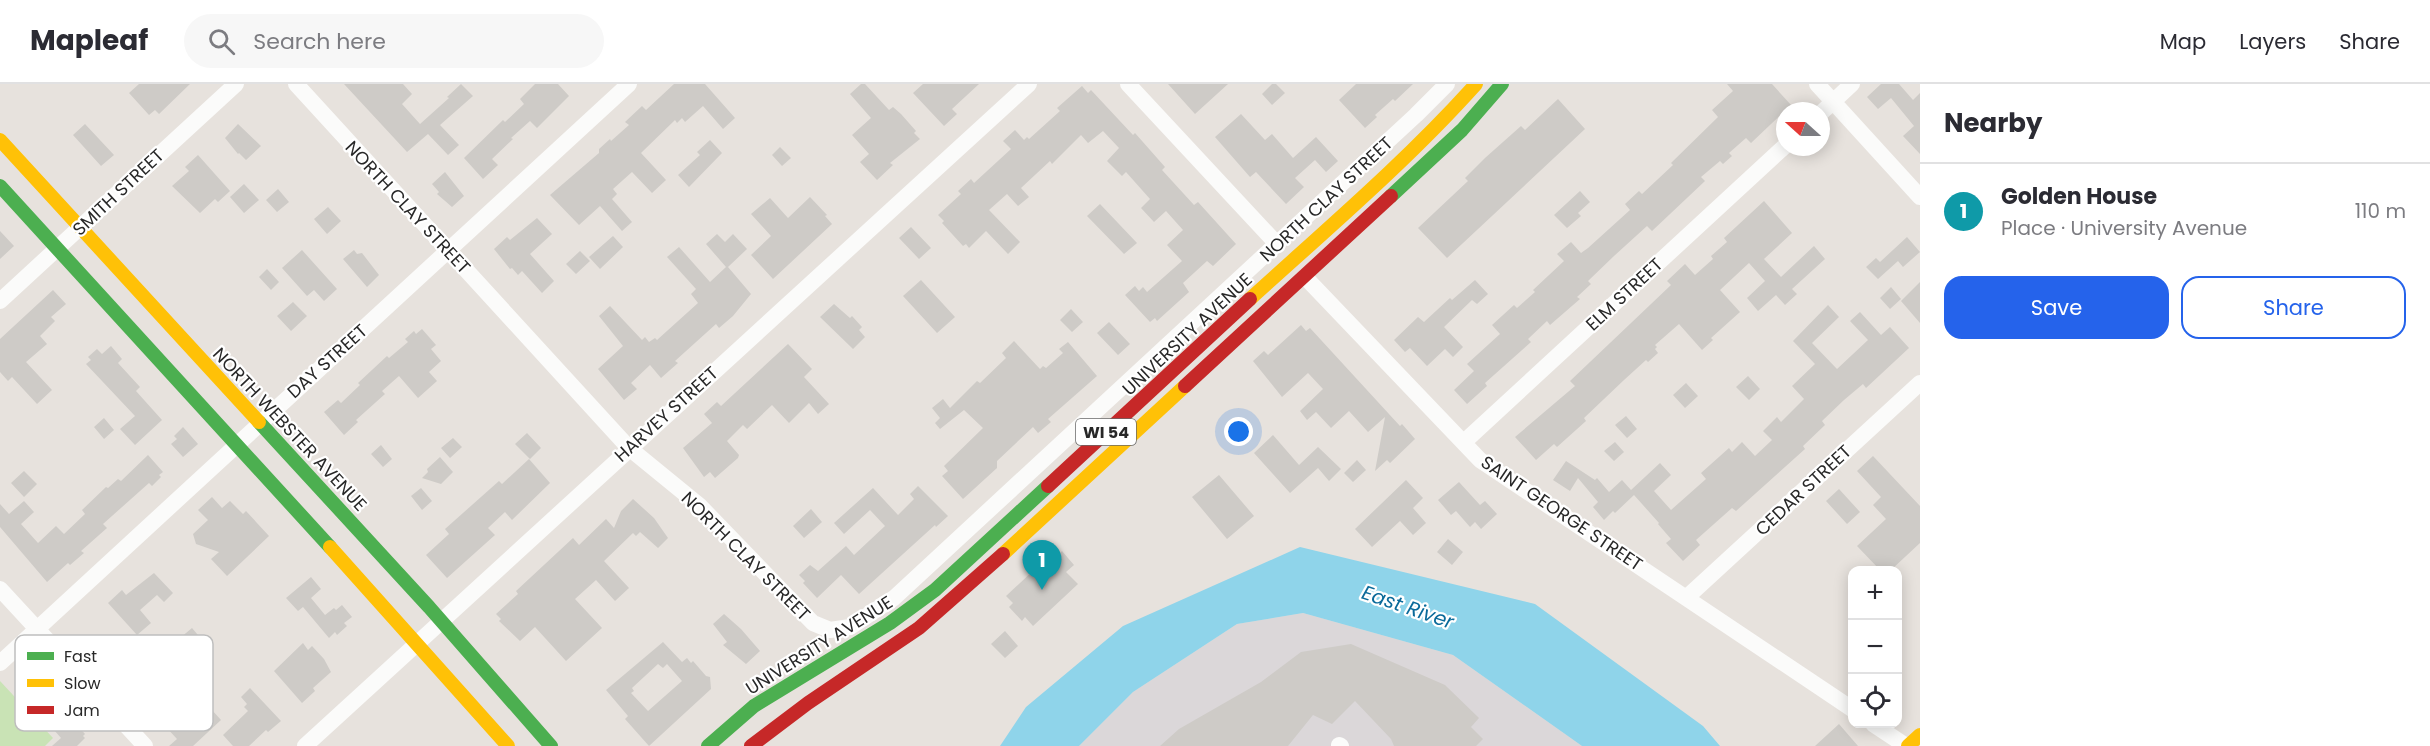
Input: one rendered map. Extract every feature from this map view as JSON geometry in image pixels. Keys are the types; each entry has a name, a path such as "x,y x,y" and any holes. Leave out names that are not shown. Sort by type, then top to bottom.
{"main road":[{"name":"UNIVERSITY AVENUE","path":"708,746 754,706 890,623 935,590 1383,177 1449,114 1476,84"},
{"name":"UNIVERSITY AVENUE","path":"751,746 919,628 975,580 1462,130 1502,84"},
{"name":"NORTH WEBSTER AVENUE","path":"0,140 441,621 551,746"},
{"path":"0,186 508,746"},
{"path":"1907,746 1920,735"}],"street":[{"name":"SMITH STREET","path":"0,301 236,84"},
{"name":"NORTH CLAY STREET","path":"296,84 629,448 700,506 813,623 830,630 850,627 894,598 1447,84"},
{"name":"DAY STREET","path":"30,635 259,422 629,84"},
{"name":"HARVEY STREET","path":"305,746 1029,84"},
{"path":"1128,84 1277,244"},
{"path":"1818,84 1825,102"},
{"path":"1830,104 1852,84"},
{"path":"1830,110 1920,197"},
{"name":"ELM STREET","path":"1464,442 1776,154"},
{"name":"SAINT GEORGE STREET","path":"1305,277 1480,460 1848,706"},
{"name":"CEDAR STREET","path":"1686,597 1920,383"},
{"path":"0,589 43,635"},
{"name":"DAY STREET","path":"0,663 15,649"},
{"path":"1880,728 1907,746"},
{"path":"131,731 145,746"}],"shaded area":[{"path":"1303,613 1453,655 1582,746 1079,746 1133,692 1237,624"}],"green space":[{"path":"0,681 15,697 15,731 46,731 53,738 45,746 0,746"}],"water":[{"name":"East River","path":"1300,547 1535,604 1703,726 1720,746 1582,746 1453,655 1303,613 1237,624 1133,692 1079,746 1000,746 1026,707 1123,626"}],"building":[{"path":"139,84 190,84 159,114 155,110 149,115 129,93"},
{"path":"344,84 403,84 412,94 402,104 420,124 461,84 473,96 440,125 459,145 448,155 428,134 407,152"},
{"path":"535,84 558,84 569,96 537,128 530,121 511,138 513,139 492,159 498,165 483,179 464,158 503,120 505,122 524,104 520,99"},
{"path":"674,84 705,84 735,118 723,129 703,106 685,122 682,118 677,123 675,120 641,153 666,180 652,193 632,172 613,189 617,194 612,199 632,222 622,231 600,206 579,225 550,195 599,153 599,149 610,139 611,141 629,125 625,122 642,106 646,110"},
{"path":"861,84 865,84 889,110 893,107 901,114 920,139 890,163 893,165 877,180 860,162 869,154 852,135 871,118 850,94"},
{"path":"923,84 979,84 952,109 957,114 944,126 913,93"},
{"path":"1168,84 1228,84 1195,114"},
{"path":"1272,84 1276,84 1285,93 1272,105 1262,94"},
{"path":"1356,84 1413,84 1375,115 1377,117 1365,128 1339,100"},
{"path":"1727,84 1772,84 1788,102 1776,102 1776,119 1751,143 1746,138 1729,153 1732,156 1723,164 1720,161 1701,177 1705,181 1652,231 1647,226 1614,256 1588,281 1591,284 1577,297 1580,299 1550,325 1547,321 1528,339 1531,342 1485,383 1487,386 1467,404 1454,390 1474,371 1467,364 1500,334 1492,325 1514,305 1517,308 1535,292 1533,290 1564,261 1557,254 1571,242 1581,253 1630,210 1625,204 1639,191 1642,194 1673,165 1671,163 1718,117 1712,110 1733,91"},
{"path":"1881,84 1899,84 1913,100 1920,93 1920,154 1903,136 1914,126 1891,98 1878,109 1867,97"},
{"path":"1082,86 1088,93 1091,90 1133,135 1135,133 1165,167 1162,170 1194,205 1198,202 1236,244 1213,266 1207,261 1183,283 1189,292 1157,321 1155,318 1150,322 1125,295 1135,286 1139,291 1143,287 1147,292 1182,261 1167,245 1183,230 1166,211 1154,222 1141,208 1150,199 1126,172 1122,176 1107,161 1119,148 1103,131 1088,143 1081,135 1052,164 1050,161 1021,188 1029,197 1018,206 1007,194 989,210 1020,242 1008,254 986,231 969,248 966,244 963,246 942,223 944,221 938,215 961,194 958,191 971,179 974,183 1011,149 1003,141 1015,130 1024,140 1027,137 1029,139 1060,111 1057,108"},
{"path":"1558,99 1585,129 1447,258 1418,228 1468,181 1465,178 1485,158 1521,126 1525,130"},
{"path":"1241,114 1265,140 1272,134 1293,158 1316,137 1338,161 1326,172 1315,160 1295,178 1304,187 1286,204 1256,172 1250,177 1215,137"},
{"path":"85,124 114,155 101,166 73,135"},
{"path":"238,124 261,146 246,160 225,138"},
{"path":"710,140 722,153 689,187 678,175 700,155 697,152"},
{"path":"780,147 791,158 782,166 772,155"},
{"path":"198,155 230,191 218,202 215,199 200,213 172,186 189,171 185,167"},
{"path":"445,172 464,196 452,207 437,194 439,192 432,184"},
{"path":"244,184 259,200 244,213 230,197"},
{"path":"278,189 289,202 277,212 266,200"},
{"path":"1580,191 1590,202 1578,213 1581,216 1567,228 1554,215"},
{"path":"810,197 827,215 825,216 832,224 773,279 751,255 771,236 751,214 770,198 788,218"},
{"path":"1764,201 1792,233 1764,259 1781,277 1814,246 1825,259 1792,289 1797,294 1785,305 1776,295 1758,311 1747,298 1765,281 1749,263 1720,290 1740,312 1711,338 1713,340 1702,350 1679,324 1655,345 1658,353 1648,362 1646,360 1624,380 1584,418 1586,421 1557,447 1554,444 1536,460 1515,437 1575,386 1570,381 1671,285 1667,281 1685,264 1695,275 1727,242 1724,238"},
{"path":"1100,204 1137,243 1124,254 1087,216"},
{"path":"328,207 341,221 327,234 314,219"},
{"path":"537,218 552,234 530,254 554,281 542,293 522,271 518,275 512,268 510,269 494,249 507,237 510,240"},
{"path":"911,227 931,248 919,259 899,238"},
{"path":"0,231 14,246 0,259"},
{"path":"717,234 725,242 733,234 747,249 728,267 751,294 733,316 719,328 716,324 675,361 678,363 661,378 650,365 631,383 637,389 624,400 598,369 623,346 599,316 610,306 642,340 645,337 649,342 655,338 657,340 698,303 691,294 696,289 667,257 679,247 710,282 726,267 706,244"},
{"path":"613,236 623,247 600,269 589,257"},
{"path":"1907,237 1920,252 1903,267 1898,261 1878,279 1866,267 1876,258 1880,262"},
{"path":"302,250 337,289 324,301 314,290 307,296 282,268"},
{"path":"354,250 357,254 362,253 379,275 367,287 343,259"},
{"path":"580,251 590,261 576,274 566,264"},
{"path":"267,269 279,282 271,290 259,277"},
{"path":"921,280 955,317 937,333 903,296"},
{"path":"1475,280 1488,294 1477,304 1472,300 1444,327 1463,347 1453,357 1445,349 1427,366 1410,348 1405,352 1394,340 1418,317 1424,322 1450,298 1452,300"},
{"path":"1920,282 1920,323 1901,301"},
{"path":"1891,287 1901,299 1890,309 1880,298"},
{"path":"53,290 66,304 51,317 55,321 40,336 47,344 26,362 52,390 37,404 12,377 8,381 0,372 0,339"},
{"path":"293,302 307,316 291,331 277,316"},
{"path":"834,304 850,318 852,316 862,327 859,330 865,337 853,349 820,317"},
{"path":"1828,305 1839,317 1812,343 1837,369 1868,340 1850,321 1860,312 1881,335 1890,327 1909,348 1866,388 1863,384 1844,400 1822,421 1825,425 1803,446 1805,449 1736,511 1732,508 1696,540 1700,545 1683,561 1666,543 1671,539 1634,495 1604,520 1593,507 1598,502 1578,478 1570,491 1553,480 1566,461 1595,480 1597,478 1609,492 1622,480 1631,490 1660,463 1671,475 1654,491 1671,510 1706,479 1701,473 1729,448 1732,452 1742,442 1755,456 1772,440 1763,431 1777,417 1781,422 1804,399 1792,386 1815,364 1793,341"},
{"path":"1071,309 1083,322 1072,332 1060,320"},
{"path":"1109,322 1130,344 1118,355 1097,333"},
{"path":"1301,325 1306,331 1310,328 1400,426 1402,424 1415,439 1390,463 1387,460 1375,471 1385,417 1368,432 1349,411 1331,428 1316,412 1307,420 1300,411 1323,389 1308,373 1282,397 1253,361 1264,351 1268,355"},
{"path":"422,329 436,345 431,349 441,361 429,372 437,381 418,398 399,376 382,391 385,394 356,420 358,422 344,435 324,412 338,400 341,403 360,385 358,383 387,356 389,358 408,342 405,339 414,331 416,334"},
{"path":"1014,341 1040,369 1043,366 1046,368 1063,353 1059,349 1068,342 1097,376 1048,419 1051,422 1038,433 1033,427 997,461 997,468 963,499 942,476 948,471 944,466 983,428 964,410 940,429 935,423 940,418 932,408 943,399 950,408 977,381 980,383 1006,358 1002,353"},
{"path":"788,344 812,369 804,377 829,404 818,414 809,403 789,423 772,405 747,429 743,425 727,441 739,455 738,458 715,478 710,472 704,477 683,448 712,423 704,414 717,402 721,406"},
{"path":"111,346 122,359 118,363 140,387 136,391 162,420 135,445 120,429 135,416 86,364 91,360 88,357 97,349 102,354"},
{"path":"1748,376 1760,389 1749,400 1736,387"},
{"path":"1686,383 1698,396 1685,408 1673,395"},
{"path":"1626,416 1637,429 1627,438 1615,425"},
{"path":"104,418 114,430 104,439 94,427"},
{"path":"183,427 198,444 183,457 171,444 177,439 174,436"},
{"path":"527,433 541,448 530,459 515,444"},
{"path":"1273,435 1299,465 1318,447 1341,469 1329,481 1318,468 1290,493 1254,453"},
{"path":"453,438 462,447 450,458 441,448"},
{"path":"1615,442 1624,452 1614,461 1604,451"},
{"path":"381,445 392,459 383,467 371,454"},
{"path":"148,455 163,472 159,475 161,477 152,486 149,483 103,524 107,528 81,551 84,553 70,565 68,563 47,582 0,527 0,504 9,514 24,501 34,512 21,524 38,543 56,526 64,534 85,514 82,510 106,487 108,488 118,479 121,481"},
{"path":"1873,456 1920,506 1920,543 1895,566 1876,566 1857,546 1886,519 1873,505 1881,497 1857,471"},
{"path":"440,457 453,472 441,484 422,478 428,472 427,469"},
{"path":"529,459 550,483 512,520 505,512 488,528 495,535 447,578 426,555 449,534 445,529 499,481 502,484"},
{"path":"1357,460 1366,470 1353,482 1344,473"},
{"path":"24,471 37,484 24,497 11,483"},
{"path":"1219,475 1254,516 1227,539 1192,497"},
{"path":"1406,480 1423,498 1413,508 1426,523 1413,535 1400,521 1372,547 1355,529"},
{"path":"1459,482 1480,505 1485,501 1497,514 1481,529 1475,522 1470,527 1456,511 1451,515 1438,500"},
{"path":"918,486 948,516 859,594 841,575 817,598 799,575 810,565 818,571 846,546 854,555 885,526 870,510 844,534 834,523 873,488 898,515 914,499 910,494"},
{"path":"421,488 432,501 422,510 411,496"},
{"path":"1839,489 1860,512 1847,524 1826,501"},
{"path":"212,497 222,508 230,501 243,514 246,511 269,536 227,576 211,559 219,552 196,544 193,534 208,520 198,510"},
{"path":"633,499 654,518 668,538 658,548 640,532 636,536 633,533 604,561 629,588 615,601 596,580 575,599 602,628 566,661 535,627 520,641 499,621 501,619 496,614 518,594 516,591 573,538 579,545 606,519 614,528 621,511"},
{"path":"811,509 822,522 804,538 793,526"},
{"path":"1448,539 1463,552 1452,565 1437,552"},
{"path":"1062,551 1074,565 1066,572 1078,584 1033,626 1025,617 1022,621 1009,607 1013,603 1006,596 1051,554 1055,558"},
{"path":"154,573 173,593 164,602 157,595 140,610 151,623 137,635 108,603 122,590 126,595"},
{"path":"311,577 321,589 311,598 325,615 342,605 352,617 344,623 347,626 337,635 335,632 329,638 303,607 298,611 286,598"},
{"path":"724,614 760,651 746,664 723,645 727,642 713,624"},
{"path":"192,628 198,635 184,635"},
{"path":"1005,631 1018,646 1005,658 991,644"},
{"path":"663,642 682,662 687,658 691,663 693,661 706,676 710,677 711,689 649,746 625,719 628,716 606,690","holes":["658,664 663,668 667,664 682,681 648,711 631,693 634,691 632,688"]},
{"path":"303,643 308,650 312,646 324,659 331,672 313,688 315,691 302,703 274,671"},
{"path":"1351,644 1445,685 1479,718 1471,727 1483,739 1476,746 1394,746 1391,739 1355,701 1332,724 1313,715 1288,746 1160,746 1179,729 1261,682 1301,652"},
{"path":"250,688 281,721 268,732 266,730 249,746 233,746 223,735 248,711 244,707 247,704 241,697"},
{"path":"213,711 221,720 213,727"},
{"path":"1839,724 1858,746 1815,746"},
{"path":"55,731 82,731 85,734 83,736 85,738 77,746 52,746 61,738"},
{"path":"170,731 209,731 193,746 169,746 177,739"}],"traffic: fast":[{"path":"1391,196 1462,130 1502,84"},
{"path":"0,186 330,547"},
{"path":"259,422 429,607 551,746"},
{"path":"708,746 754,706 890,623 935,590 1048,486"}],"traffic: slow":[{"path":"1250,299 1394,167 1476,84"},
{"path":"0,140 259,422"},
{"path":"1003,554 1185,386"},
{"path":"330,547 508,746"},
{"path":"1908,746 1920,735"}],"traffic: jam":[{"path":"1185,386 1391,196"},
{"path":"1048,486 1250,299"},
{"path":"751,746 808,703 919,628 1003,554"}],"place":[{"name":"Golden House","path":"1042,590"}]}
